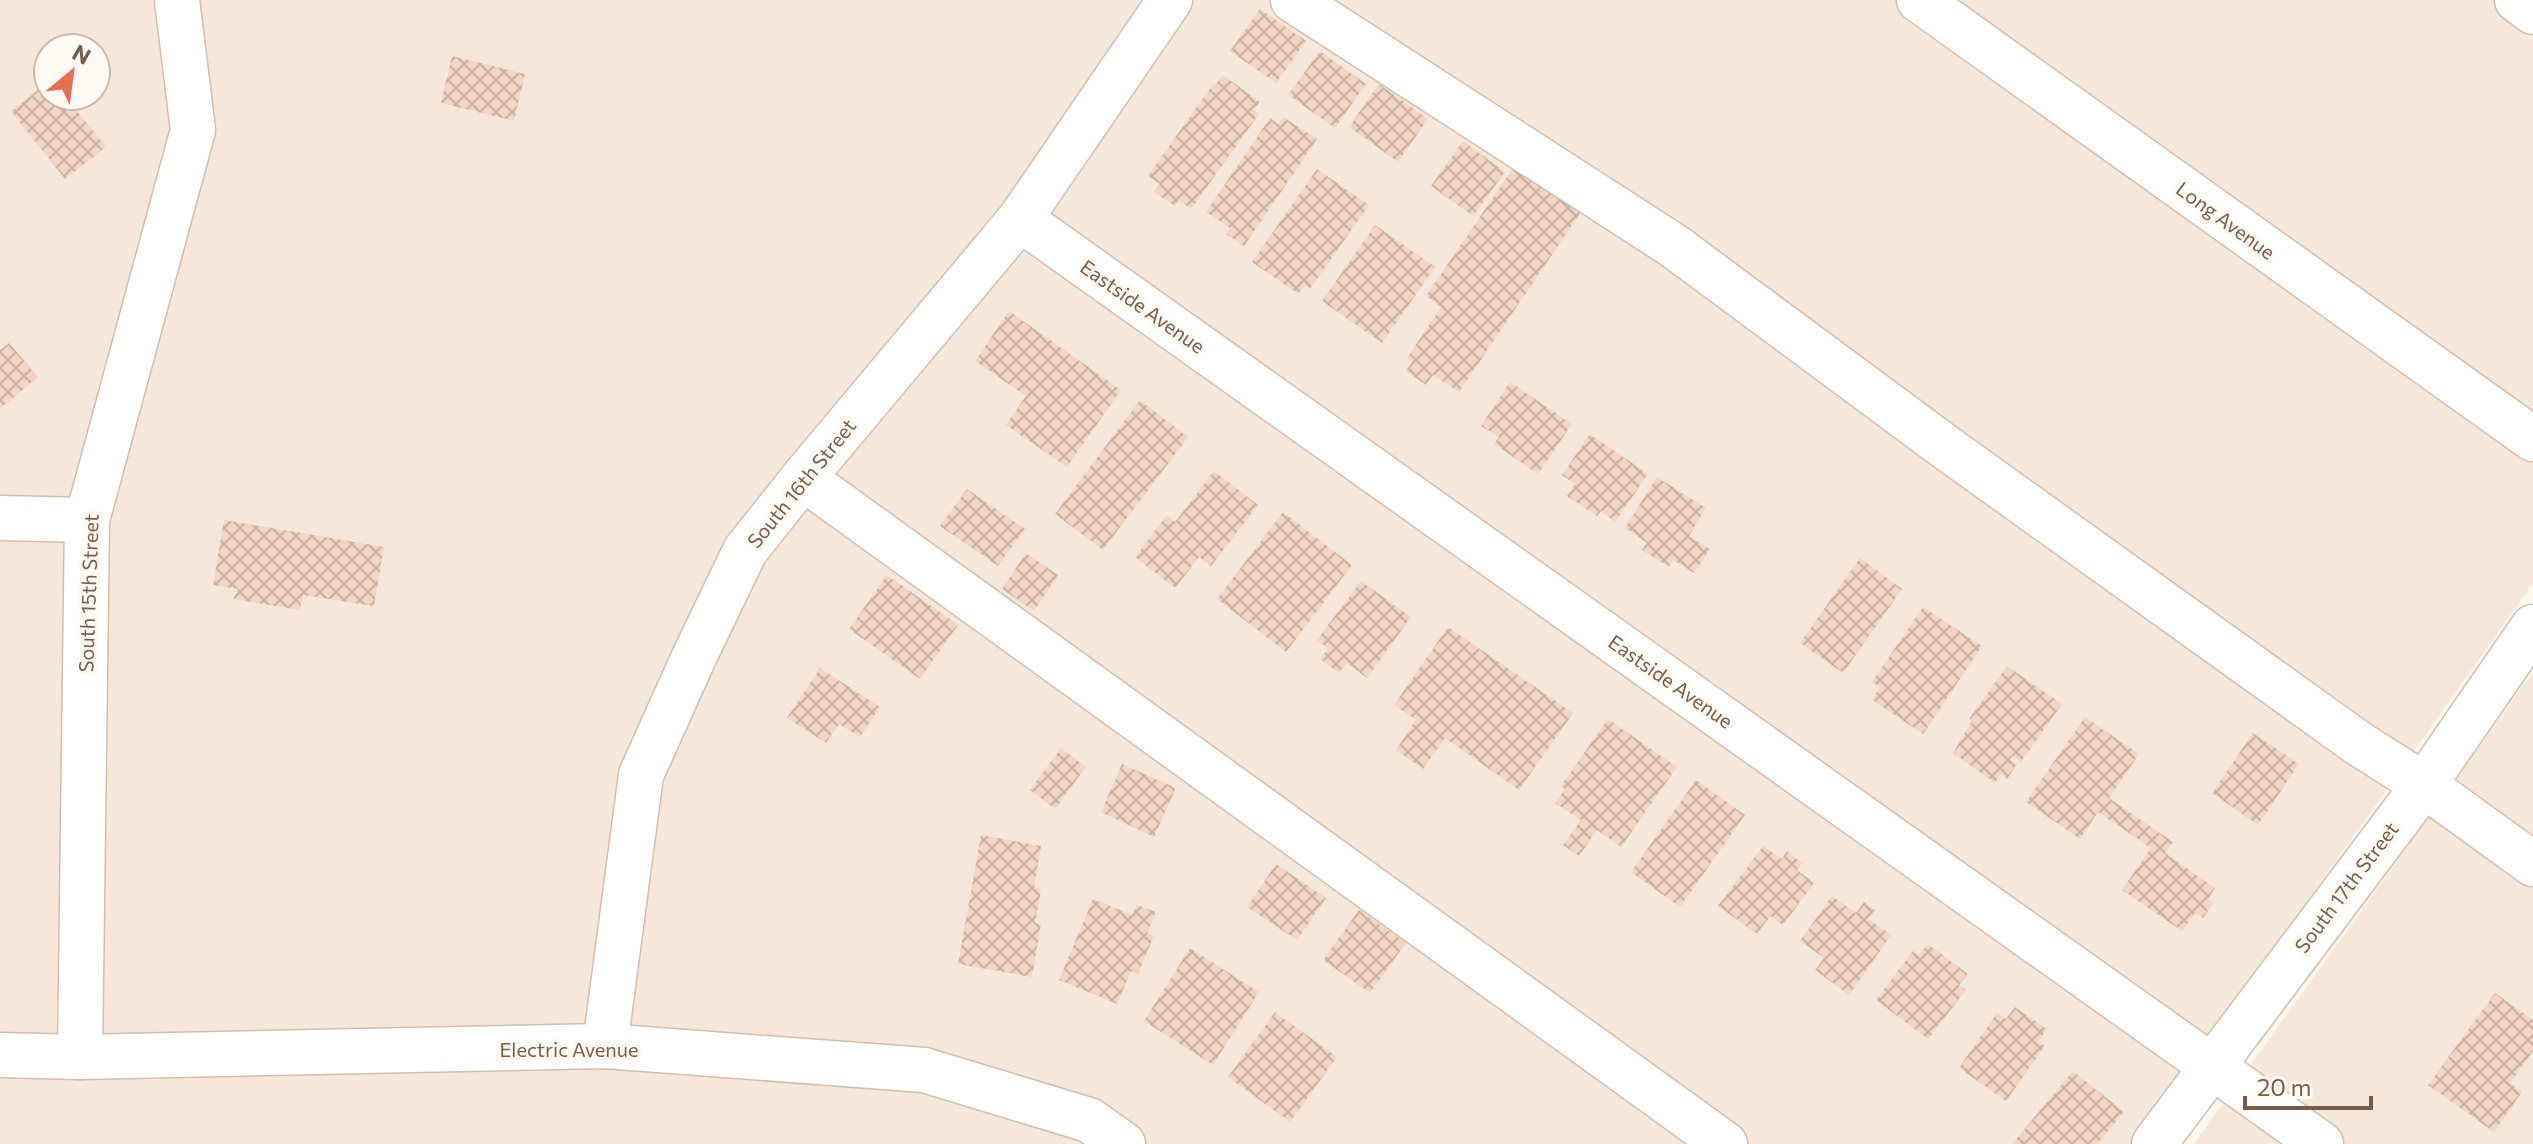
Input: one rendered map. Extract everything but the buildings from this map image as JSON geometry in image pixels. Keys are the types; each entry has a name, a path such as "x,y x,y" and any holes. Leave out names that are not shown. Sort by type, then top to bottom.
{"street":[{"name":"South 15th Street","path":"80,1057 87,520 193,130 177,0"},
{"name":"South 16th Street","path":"605,1046 641,775 745,551 1020,219 1170,0"},
{"path":"1293,0 1674,246 1957,456 2358,743 2424,785 2533,864"},
{"name":"Long Avenue","path":"1919,0 2533,439"},
{"path":"2517,0 2533,12"},
{"name":"Eastside Avenue","path":"1020,219 2321,1144"},
{"path":"803,478 1725,1144"},
{"path":"0,518 87,520"},
{"name":"South 17th Street","path":"2154,1144 2424,785 2533,627"},
{"name":"Electric Avenue","path":"0,1055 80,1057 605,1046 924,1070 1089,1120 1123,1144"}],"shaded area":[{"path":"0,0 2533,0 2533,583 2135,1144 0,1144"},
{"path":"2533,672 2533,1144 2194,1144"}]}
